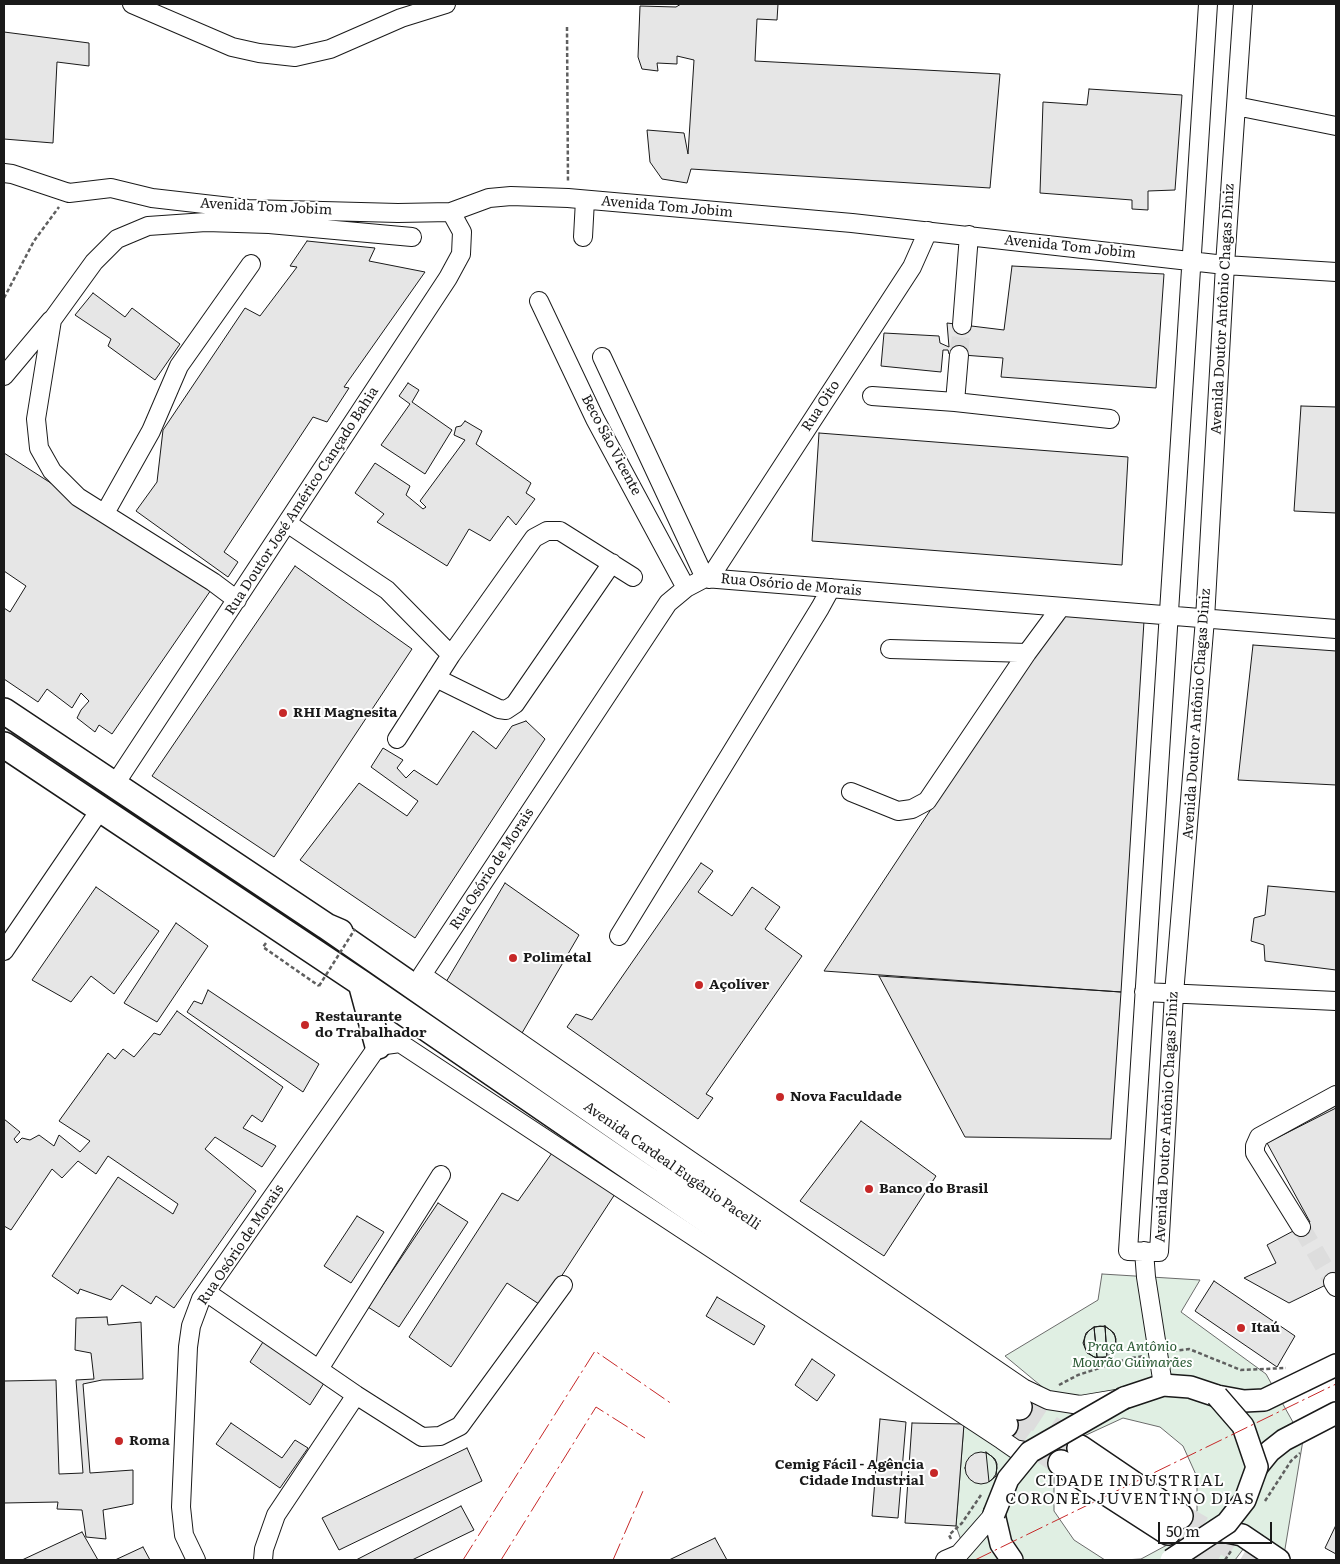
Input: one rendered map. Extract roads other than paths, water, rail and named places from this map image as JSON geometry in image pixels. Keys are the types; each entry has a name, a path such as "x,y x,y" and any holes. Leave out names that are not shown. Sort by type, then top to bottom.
{"highway":[{"path":"4,711 326,926 376,948 422,975"},
{"path":"4,745 100,810"},
{"name":"Avenida Cardeal Eugênio Pacelli","path":"100,810 1012,1416 326,926"},
{"path":"361,983 378,1046"},
{"path":"1071,1455 1174,1524"}],"main road":[{"path":"1012,1560 1001,1544 994,1514 1008,1480 1030,1452 1124,1398 1163,1385 1190,1387 1217,1396 1244,1401 1264,1400 1336,1365"},
{"path":"1217,1396 1243,1426 1257,1467"},
{"path":"1170,1560 1227,1523 1245,1500 1257,1467 1270,1451 1284,1440 1336,1414"},
{"path":"1217,1530 1242,1535 1280,1560"}],"street":[{"path":"132,4 232,47 259,53 295,57 330,49 401,18 446,4"},
{"name":"Avenida Doutor Antônio Chagas Diniz","path":"1208,4 1128,1251 1160,1252 1174,994 1205,619 1225,264 1243,4"},
{"path":"1236,106 1336,126"},
{"name":"Avenida Tom Jobim","path":"4,173 69,193 111,188 152,198 248,209 398,213 451,212 489,198 511,196 577,199 969,235 1225,264 1336,272"},
{"path":"577,199 583,237"},
{"name":"Rua Doutor José Américo Cançado Bahia","path":"115,784 448,278 461,254 462,232 451,212"},
{"path":"4,376 52,320 94,262 117,239 148,226 206,222 270,224 412,237"},
{"name":"Rua Oito","path":"707,578 912,267 928,231"},
{"path":"962,325 969,235"},
{"path":"104,513 151,431 178,366 251,264"},
{"name":"Beco São Vicente","path":"539,301 604,436 657,531 686,588"},
{"path":"52,320 36,419 39,448 52,471 78,496 213,582 237,600"},
{"path":"955,402 959,355"},
{"path":"602,357 707,578"},
{"path":"872,396 955,402 1110,419"},
{"path":"287,523 387,590 451,655"},
{"path":"396,739 451,655 534,538 547,531 560,531 633,577"},
{"path":"436,678 499,709 506,710 515,704 612,564"},
{"name":"Rua Osório de Morais","path":"422,975 668,603 686,588 707,578 1336,629"},
{"path":"619,936 831,588"},
{"path":"851,792 898,811 912,809 927,801 1027,653 1062,607"},
{"path":"890,649 1027,653"},
{"path":"4,951 100,810"},
{"name":"Avenida Cardeal Eugênio Pacelli","path":"422,975 1023,1388 1048,1400 1080,1406 1124,1398"},
{"path":"1144,992 1336,1001"},
{"path":"378,1046 400,1043 1015,1449 1030,1452"},
{"name":"Rua Osório de Morais","path":"196,1560 184,1535 181,1508 188,1346 191,1326 201,1299 378,1046"},
{"path":"1301,1227 1258,1158 1255,1146 1259,1138 1336,1096"},
{"path":"319,1369 441,1175"},
{"path":"1144,1251 1163,1385"},
{"path":"206,1292 356,1395 422,1437 440,1436 460,1426 563,1285"},
{"path":"263,1560 264,1549 276,1515 356,1395"},
{"path":"952,1557 994,1514"}],"tunnel":[{"path":"959,355 962,325"},
{"path":"1301,1227 1333,1282"},
{"path":"1019,1407 1078,1446"},
{"path":"1005,1425 1061,1463"},
{"path":"1180,1516 1255,1560"},
{"path":"1168,1532 1218,1560"}],"place":[{"name":"RHI Magnesita","path":"283,713"},
{"name":"Polimetal","path":"513,958"},
{"name":"Açolíver","path":"699,985"},
{"name":"Restaurante do Trabalhador","path":"305,1025"},
{"name":"Nova Faculdade","path":"780,1097"},
{"name":"Banco do Brasil","path":"869,1189"},
{"name":"Itaú","path":"1241,1328"},
{"name":"Roma","path":"119,1441"},
{"name":"Cemig Fácil - Agência Cidade Industrial","path":"934,1473"}],"district":[{"name":"CIDADE INDUSTRIAL CORONEL JUVENTINO DIAS","path":"1130,1490"}],"park label":[{"name":"Praça Antônio Mourão Guimarães","path":"1132,1355"}]}
